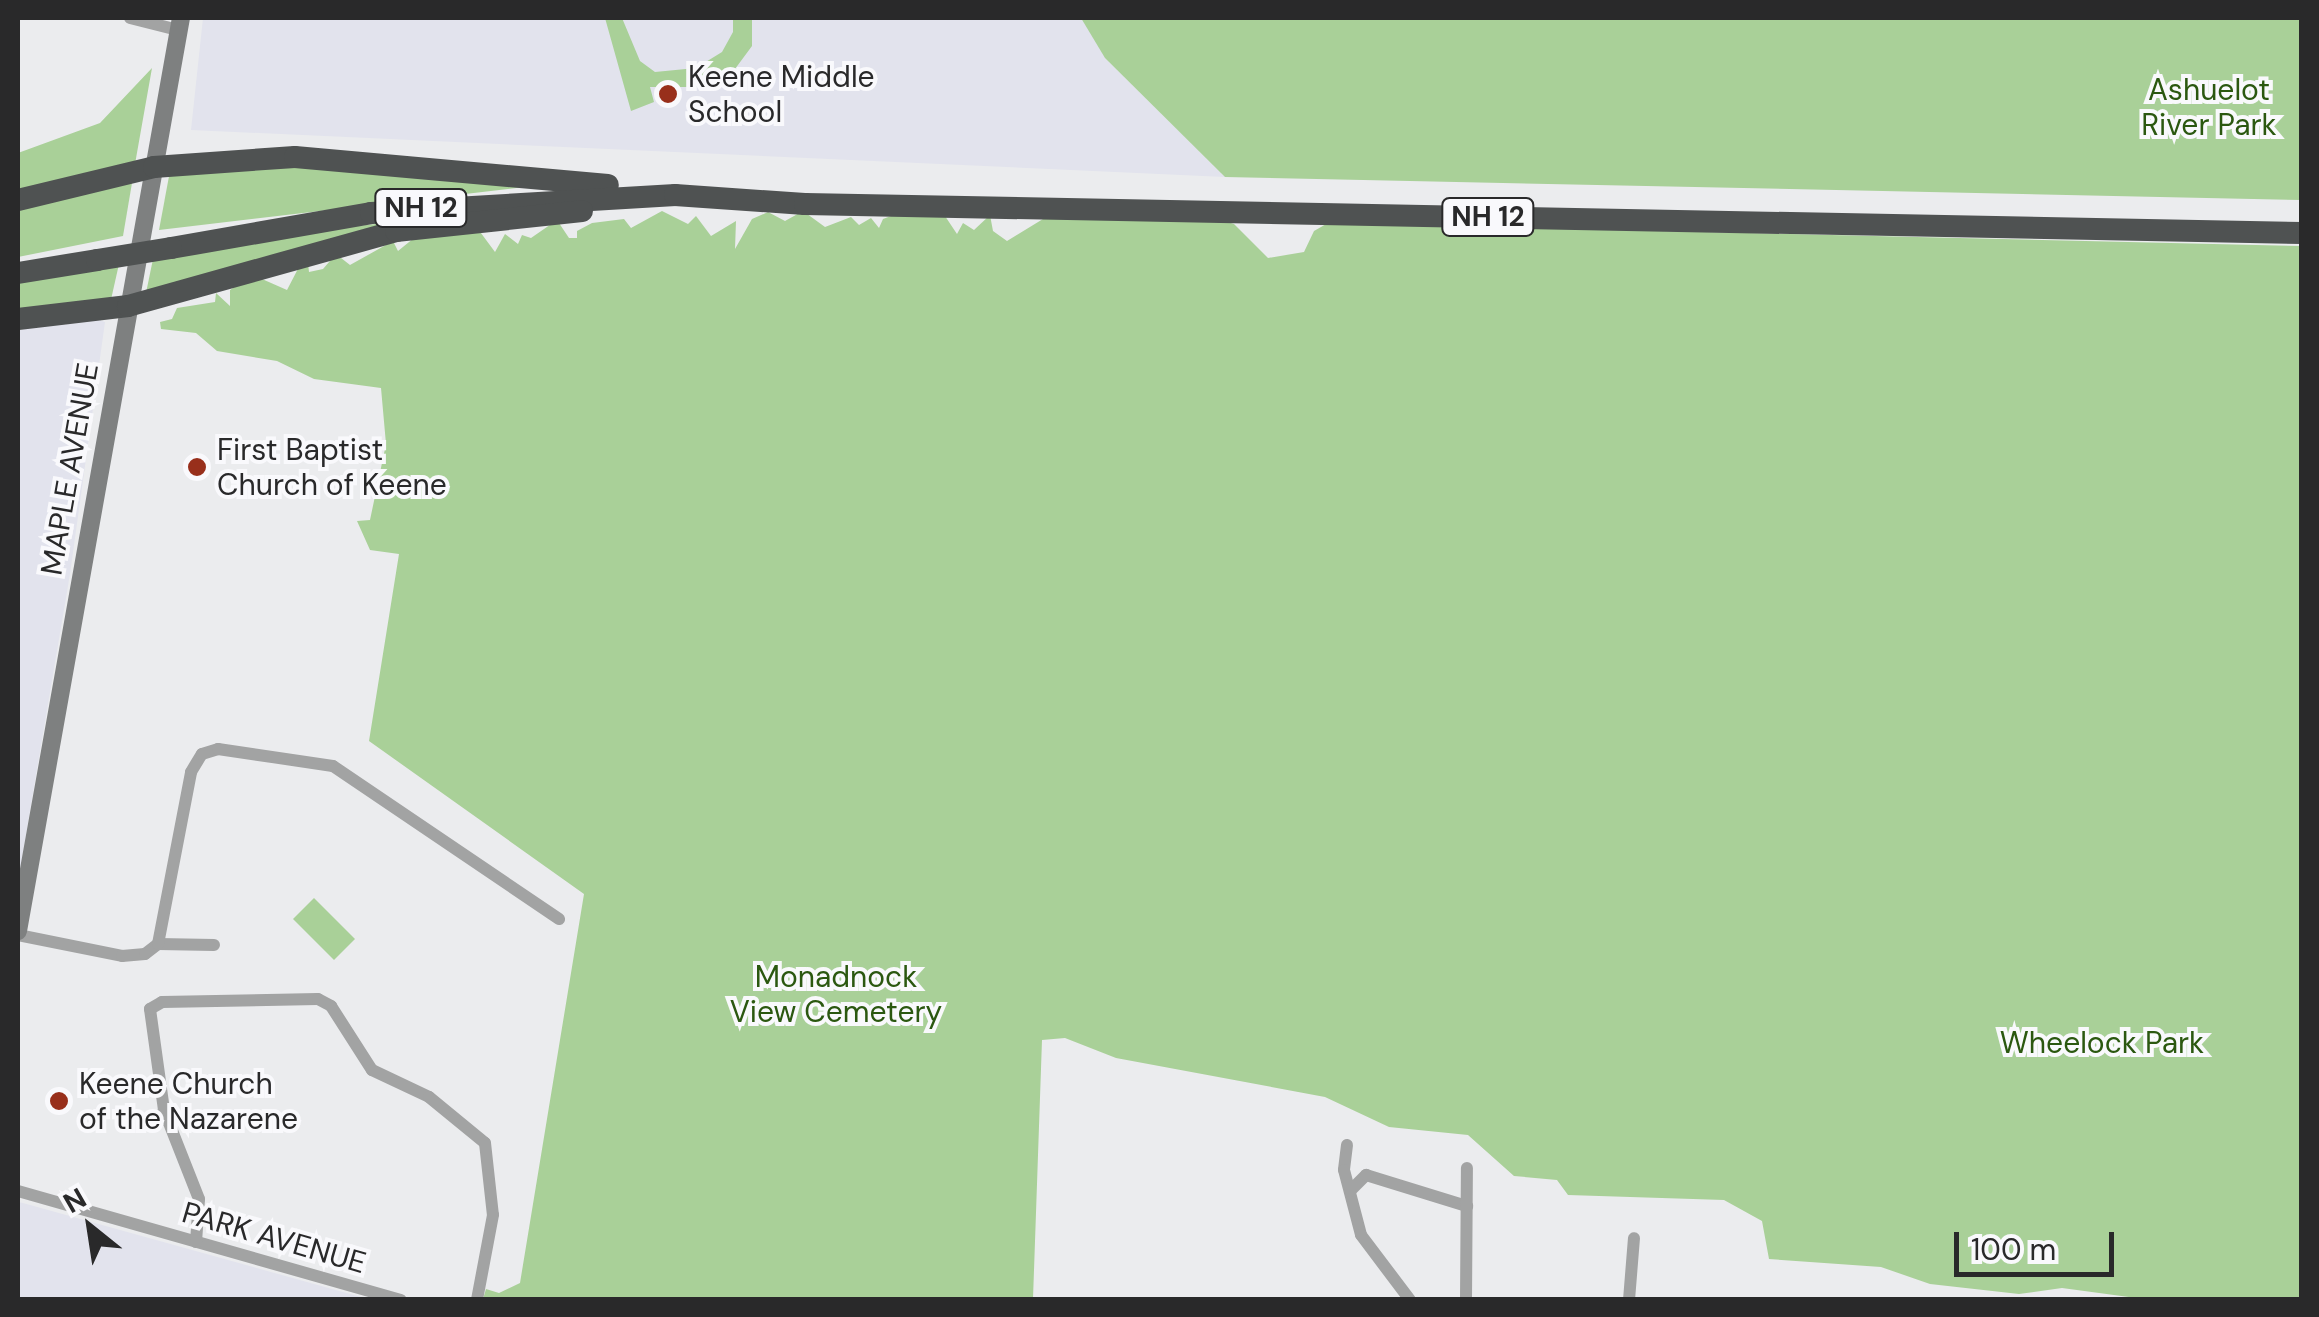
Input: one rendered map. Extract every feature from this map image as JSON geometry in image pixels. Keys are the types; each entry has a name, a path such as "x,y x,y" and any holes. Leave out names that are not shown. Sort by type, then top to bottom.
{"highway":[{"path":"18,200 154,167 334,158 675,195"},
{"path":"18,319 128,306 396,231 675,195"},
{"name":"NH 12","path":"18,273 371,213 675,195 805,204 2302,233"}],"street":[{"path":"130,18 180,24"},
{"name":"MAPLE AVENUE","path":"18,933 180,24"},
{"path":"158,944 191,772 202,754 218,748 333,766 559,919"},
{"path":"18,933 122,956 145,954 158,944 214,945"},
{"path":"196,1242 199,1198 164,1110 150,1010 162,1002 318,999 331,1006 372,1070 429,1097 486,1143 493,1215 478,1300"},
{"path":"1347,1144 1350,1191 1370,1255 1410,1300"},
{"path":"1466,1300 1467,1168"},
{"path":"1350,1191 1366,1175 1467,1206"},
{"name":"PARK AVENUE","path":"18,1190 401,1300"},
{"path":"1629,1300 1634,1238"}],"shaded area":[{"name":"Keene Middle School","path":"203,18 1105,18 1105,58 1225,177 191,130"},
{"path":"96,319 105,322 70,574 18,882 18,330"},
{"path":"18,1202 23,1203 368,1299 18,1299"}],"green space":[{"path":"605,18 622,18 640,61 655,72 696,68 722,52 733,32 733,18 752,18 752,46 735,69 699,87 650,87 654,102 631,111"},
{"name":"Ashuelot River Park","path":"1081,18 2301,18 2301,200 1225,177 1105,58"},
{"path":"152,68 135,164 18,196 18,153 100,123"},
{"path":"295,167 533,186 159,230 170,171"},
{"path":"133,177 123,236 18,257 18,208"},
{"path":"662,211 688,224 696,216 711,236 736,221 735,249 752,219 768,212 785,221 803,211 825,227 851,217 859,225 871,218 879,228 883,219 904,211 945,216 957,234 963,223 974,230 990,215 993,231 1007,241 1043,219 1218,219 1234,224 1268,258 1304,252 1314,231 1328,223 2301,246 2301,1299 2151,1300 2062,1288 2019,1294 1930,1284 1881,1267 1769,1259 1762,1221 1724,1200 1568,1195 1557,1180 1514,1176 1468,1135 1389,1127 1325,1097 1116,1058 1065,1038 1042,1040 1033,1299 483,1299 486,1289 499,1293 520,1283 584,894 369,741 399,554 370,550 357,521 370,520 386,444 381,388 314,379 277,361 217,351 196,333 161,329 160,322 172,319 177,308 215,302 216,293 230,306 230,290 245,280 262,279 287,290 301,263 308,263 309,272 323,269 336,254 350,265 393,241 398,251 414,238 475,225 495,252 505,234 518,244 522,235 531,238 557,220 569,238 577,238 577,231 592,223 624,219 631,228"},
{"path":"437,218 146,293 153,259 295,232"},
{"path":"119,264 110,304 18,315 18,281"},
{"path":"314,898 355,939 334,960 293,919"}],"place":[{"name":"Keene Middle School","path":"668,94"},
{"name":"First Baptist Church of Keene","path":"197,467"},
{"name":"Keene Church of the Nazarene","path":"59,1101"}],"park label":[{"name":"Monadnock View Cemetery","path":"836,994"},
{"name":"Wheelock Park","path":"2102,1043"}]}
